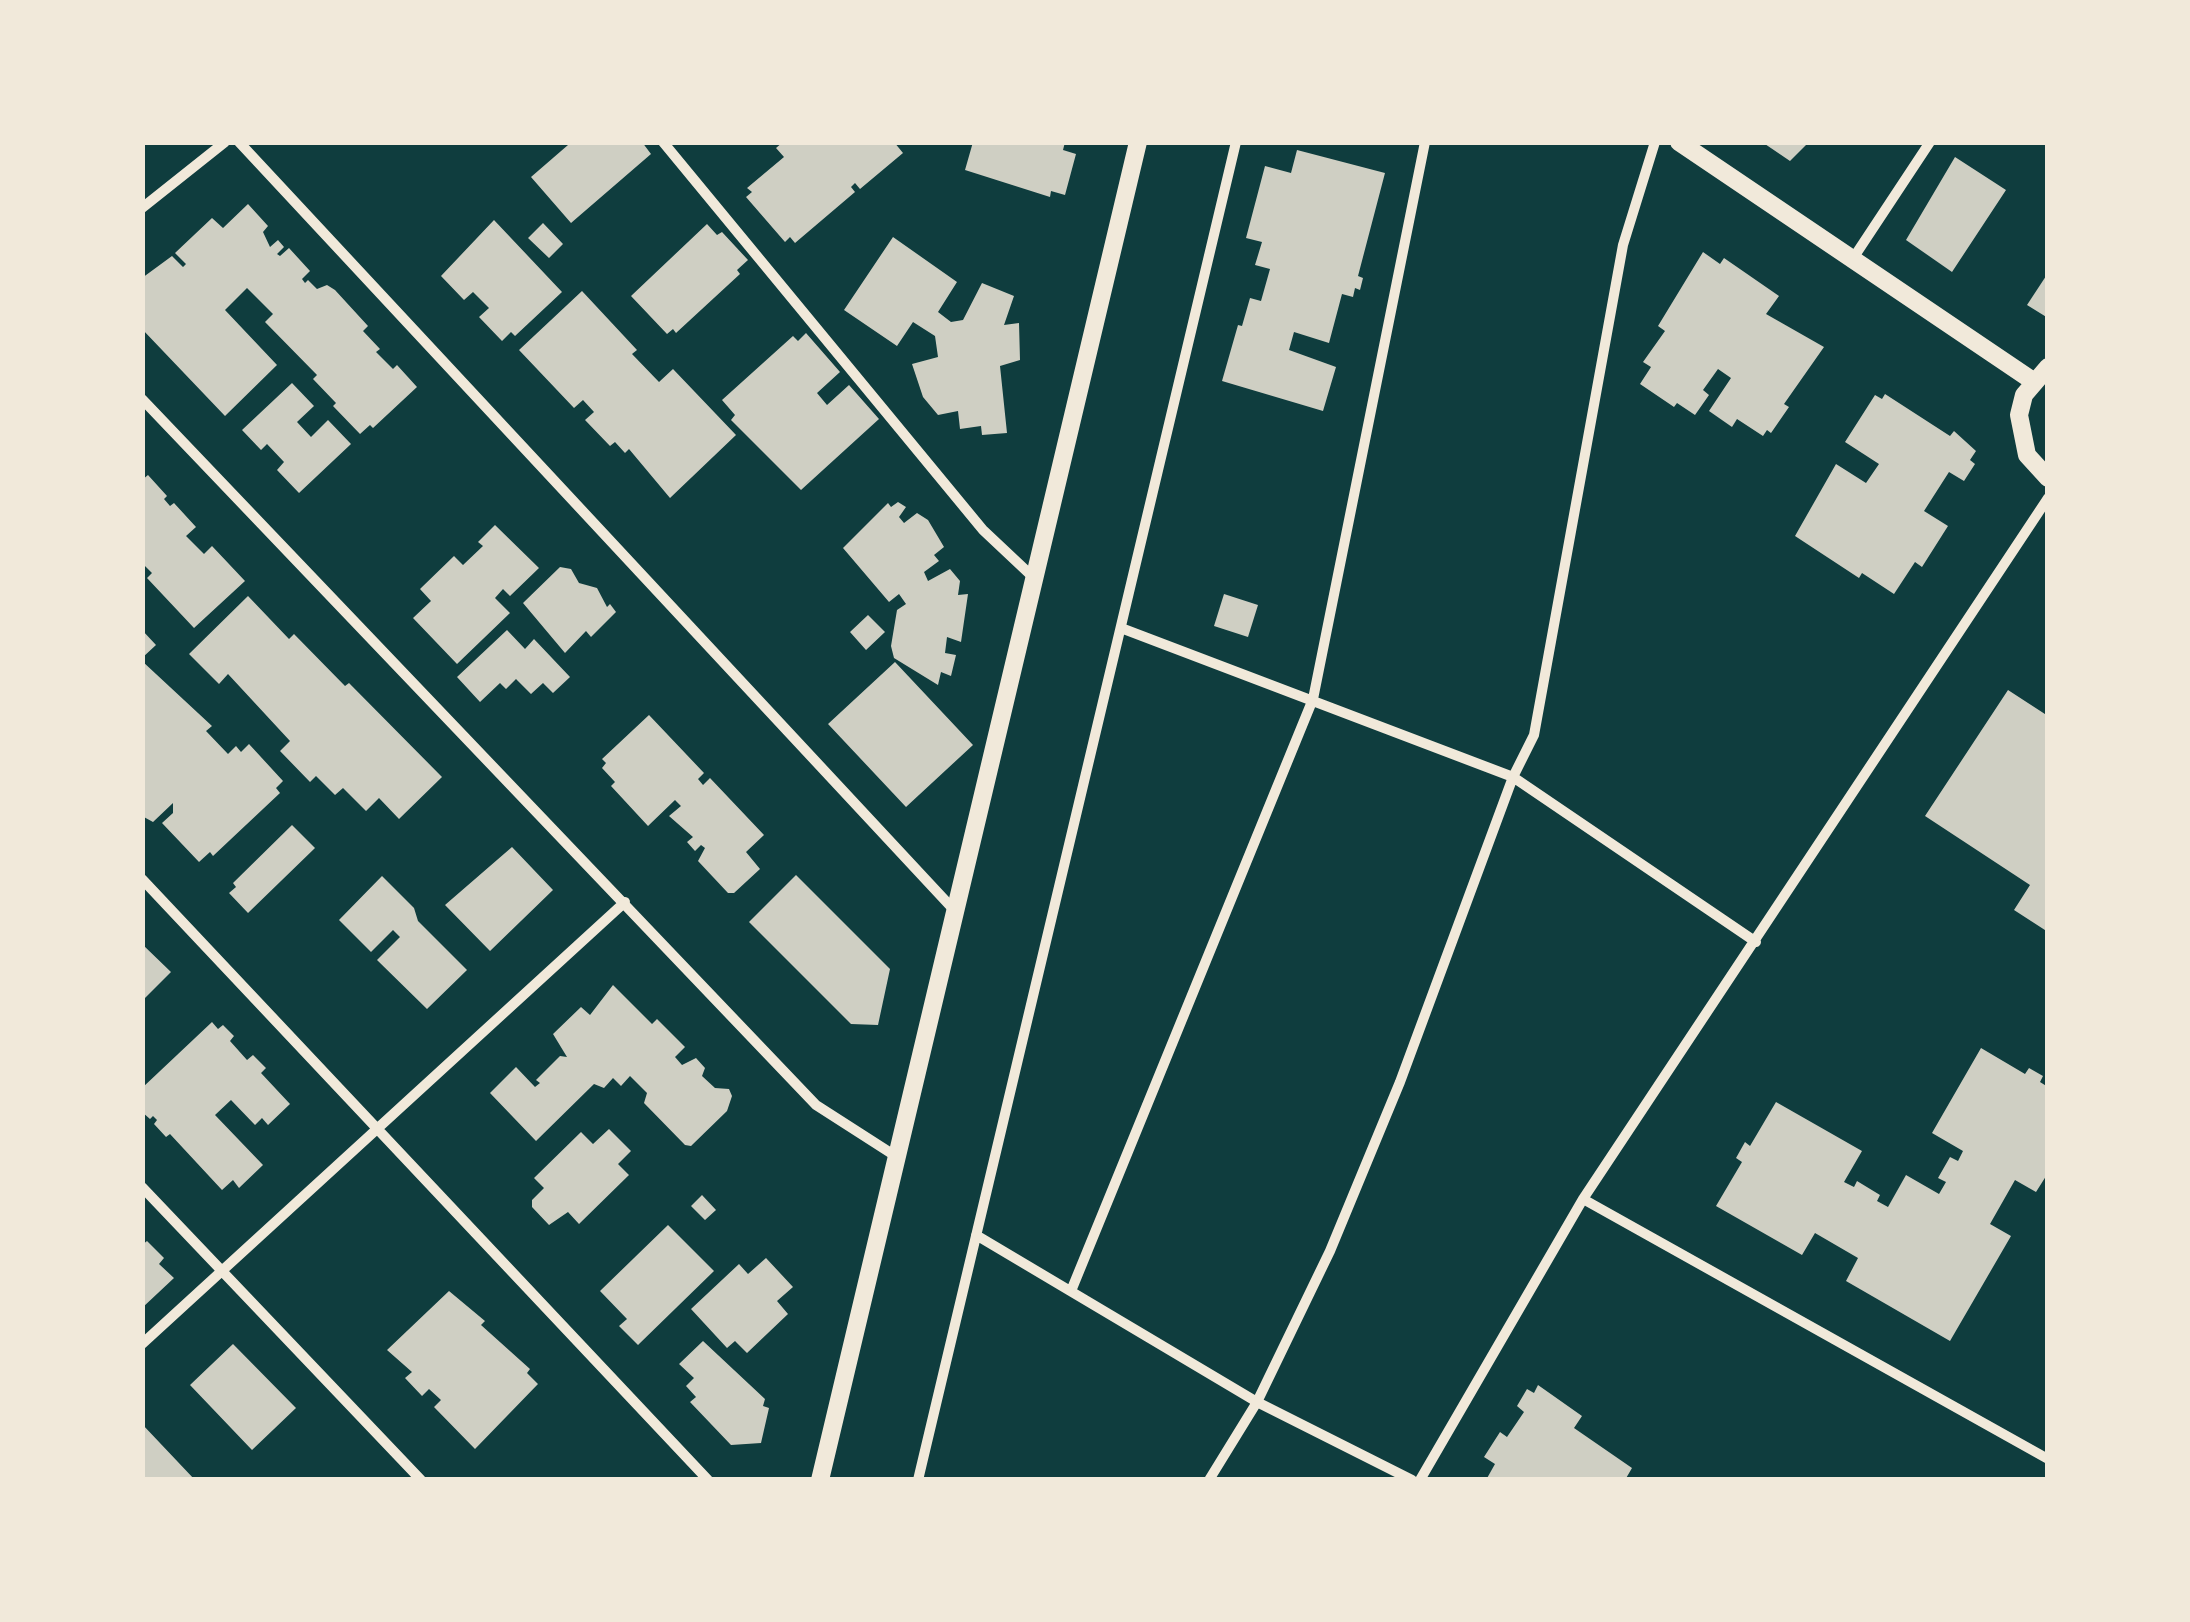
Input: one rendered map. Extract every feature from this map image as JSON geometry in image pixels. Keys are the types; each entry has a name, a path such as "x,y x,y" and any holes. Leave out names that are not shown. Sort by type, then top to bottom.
{"street":[{"path":"142,208 225,142"},
{"path":"239,142 955,911"},
{"path":"662,142 983,530 1034,578"},
{"path":"820,1480 1138,142"},
{"path":"918,1480 1236,142"},
{"path":"1071,1291 1313,699 1424,142"},
{"path":"1209,1480 1257,1402 1330,1251 1400,1082 1513,776 1534,735 1623,245 1655,142"},
{"path":"1852,260 1930,142"},
{"path":"1687,145 2033,382"},
{"path":"2048,367 2033,382 2019,415 2020,436 2027,456 2048,478"},
{"path":"142,399 816,1104 896,1158"},
{"path":"1420,1480 1583,1199 2048,498"},
{"path":"1121,628 1513,776 1756,942"},
{"path":"142,879 380,1127 708,1480"},
{"path":"142,1344 625,902"},
{"path":"142,1187 421,1480"},
{"path":"1583,1199 2048,1459"},
{"path":"976,1234 1257,1402 1412,1480"}],"building":[{"path":"565,142 642,142 651,154 571,223 531,177 568,145"},
{"path":"783,142 894,142 903,153 860,189 855,183 851,187 855,192 795,243 790,237 785,242 746,197 752,192 747,188 784,157 776,148"},
{"path":"973,142 1065,142 1063,150 1076,154 1065,195 1051,191 1050,197 965,170"},
{"path":"1762,142 1809,142 1790,161"},
{"path":"1297,150 1385,173 1358,276 1363,278 1360,290 1355,288 1353,297 1342,294 1329,343 1294,332 1289,350 1336,367 1323,411 1222,381 1238,325 1242,326 1250,298 1261,301 1270,269 1255,265 1262,242 1246,238 1265,166 1291,173"},
{"path":"1955,157 2006,190 1952,272 1906,240"},
{"path":"248,204 268,226 263,232 270,247 278,240 284,247 277,254 280,256 289,248 310,271 302,279 305,283 308,280 317,289 327,285 335,290 368,326 363,331 380,349 376,352 393,369 397,365 417,387 373,428 370,425 360,434 333,406 336,403 313,379 317,375 265,322 273,314 247,288 225,310 277,365 225,416 142,329 142,278 172,256 183,267 186,264 175,253 212,218 223,228"},
{"path":"494,220 562,292 515,336 511,332 502,341 479,317 489,308 473,292 464,300 441,276"},
{"path":"543,223 563,244 549,258 528,238"},
{"path":"707,224 717,235 722,232 748,260 737,270 740,274 676,333 673,329 667,334 631,296"},
{"path":"893,237 957,282 938,312 951,322 963,320 982,283 1014,296 1004,325 1019,323 1020,360 1000,366 1007,433 982,435 981,426 960,429 958,411 938,415 923,397 912,364 938,357 935,336 913,322 897,346 844,310"},
{"path":"1703,252 1720,264 1724,258 1779,296 1766,314 1824,347 1784,404 1789,407 1771,433 1767,430 1763,436 1737,419 1732,427 1709,411 1731,378 1718,369 1703,390 1709,395 1695,415 1677,403 1674,407 1640,384 1651,367 1643,362 1665,331 1658,326"},
{"path":"2048,273 2048,318 2027,305"},
{"path":"582,291 637,350 632,354 659,382 673,369 736,435 670,498 629,449 625,453 615,442 610,446 585,420 594,412 583,400 574,408 519,350"},
{"path":"806,333 840,372 817,393 827,405 849,385 879,419 801,490 731,420 735,415 722,400 793,336 798,341"},
{"path":"292,383 314,406 297,422 311,437 328,420 351,444 299,493 277,470 284,462 267,444 261,450 242,430"},
{"path":"1885,394 1950,436 1954,431 1976,451 1970,460 1975,464 1964,481 1949,472 1924,511 1948,526 1922,567 1915,562 1894,594 1862,573 1859,578 1795,536 1836,464 1866,483 1879,464 1845,442 1875,395 1882,399"},
{"path":"148,475 167,496 164,499 170,506 174,503 196,527 186,536 204,554 212,546 245,581 194,628 147,578 152,573 142,563 142,480"},
{"path":"898,502 906,507 899,517 904,523 917,513 928,520 944,547 934,555 939,561 924,572 928,581 950,569 960,581 958,595 968,594 961,642 947,637 945,653 956,655 951,676 941,672 938,685 894,658 891,646 897,610 906,604 899,594 889,602 843,548 888,503 891,507"},
{"path":"495,525 539,568 510,596 503,589 495,598 510,613 457,664 413,618 431,601 420,589 454,556 463,565 483,546 478,542"},
{"path":"560,567 571,569 579,583 597,588 607,607 610,604 616,612 591,637 586,631 565,653 523,603"},
{"path":"1224,594 1258,605 1248,637 1214,626"},
{"path":"248,596 289,639 294,634 345,686 349,683 442,777 399,819 379,798 366,811 343,788 335,795 316,776 310,782 280,751 290,741 228,674 219,684 189,654"},
{"path":"868,615 885,632 866,650 850,632"},
{"path":"142,630 156,645 142,658"},
{"path":"507,630 525,649 534,639 570,677 553,693 543,683 531,694 516,679 506,689 500,683 480,702 457,677"},
{"path":"142,661 212,726 206,731 228,754 236,746 241,752 249,744 283,781 276,788 280,793 213,856 210,852 199,862 162,823 173,813 173,803 153,822 142,816"},
{"path":"895,662 973,745 906,807 828,724"},
{"path":"2008,690 2048,716 2048,932 2014,910 2030,885 1925,816"},
{"path":"649,715 704,773 698,779 703,785 710,778 764,835 746,852 760,869 734,893 728,893 698,861 705,848 701,845 695,851 687,842 693,837 669,816 681,806 675,800 648,826 611,786 615,782 602,768 606,763 602,759"},
{"path":"292,825 315,848 248,913 229,893 236,887 233,883"},
{"path":"512,847 553,890 490,951 445,905"},
{"path":"796,875 890,969 878,1025 851,1024 749,922"},
{"path":"382,876 414,908 418,921 467,970 427,1009 377,960 400,937 393,930 371,952 339,920"},
{"path":"142,944 171,972 142,1001"},
{"path":"613,985 652,1024 657,1019 685,1047 675,1057 682,1065 696,1058 705,1068 702,1076 715,1088 729,1089 732,1096 727,1111 691,1146 685,1145 644,1103 647,1093 630,1076 621,1086 613,1078 604,1088 594,1084 536,1141 490,1093 516,1067 535,1087 540,1083 536,1080 560,1056 567,1057 553,1034 581,1007 590,1015"},
{"path":"212,1022 218,1029 223,1025 234,1036 230,1041 247,1060 253,1055 266,1068 261,1073 290,1104 268,1125 262,1118 255,1125 231,1100 215,1115 263,1165 239,1188 233,1180 222,1190 170,1134 166,1137 154,1124 157,1120 153,1116 150,1119 142,1112 142,1088"},
{"path":"1981,1048 2025,1074 2029,1068 2043,1076 2040,1082 2048,1087 2048,1173 2036,1192 2015,1180 1990,1224 2011,1236 1950,1341 1846,1281 1858,1258 1815,1233 1802,1255 1716,1206 1742,1162 1736,1158 1745,1142 1750,1146 1776,1102 1862,1151 1844,1182 1854,1187 1857,1181 1880,1195 1877,1201 1888,1207 1906,1175 1939,1194 1946,1182 1938,1178 1950,1157 1958,1161 1963,1151 1932,1133"},
{"path":"609,1129 631,1151 618,1164 629,1175 579,1224 568,1212 549,1225 532,1207 532,1200 544,1188 534,1178 581,1132 593,1144"},
{"path":"702,1195 716,1210 705,1220 691,1206"},
{"path":"668,1225 714,1271 638,1345 619,1326 627,1319 600,1291"},
{"path":"147,1241 164,1258 159,1264 174,1278 142,1308 142,1245"},
{"path":"766,1258 793,1287 777,1301 788,1314 747,1353 735,1341 727,1348 691,1309 739,1264 748,1274"},
{"path":"449,1291 485,1321 481,1325 530,1369 527,1373 538,1384 475,1449 434,1407 441,1400 429,1389 422,1396 405,1378 412,1372 387,1350"},
{"path":"703,1341 765,1399 763,1406 769,1408 761,1443 731,1445 690,1402 696,1397 686,1386 694,1378 679,1364"},
{"path":"233,1344 296,1408 252,1450 190,1385"},
{"path":"1538,1385 1582,1416 1574,1428 1632,1468 1625,1480 1486,1480 1495,1464 1484,1457 1500,1432 1507,1437 1524,1412 1517,1406 1527,1389 1534,1393"},
{"path":"142,1424 195,1480 142,1480"}]}
